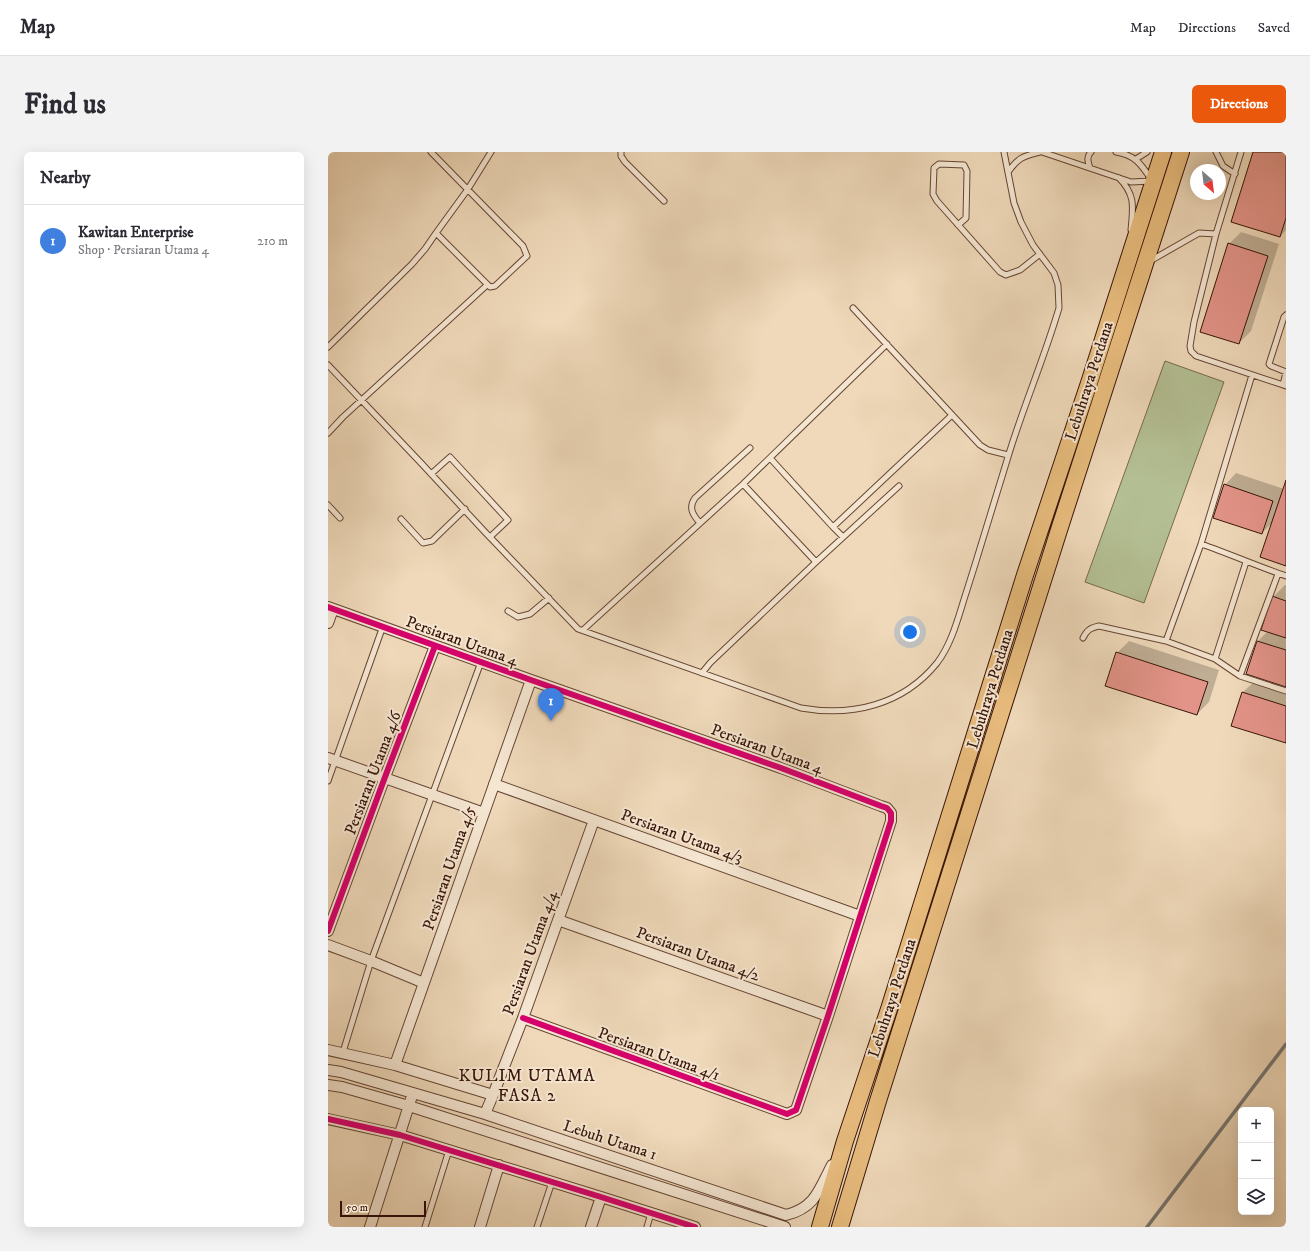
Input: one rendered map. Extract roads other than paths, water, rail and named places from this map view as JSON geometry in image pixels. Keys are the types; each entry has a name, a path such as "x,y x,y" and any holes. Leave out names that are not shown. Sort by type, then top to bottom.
{"main road":[{"name":"Lebuhraya Perdana","path":"820,1227 845,1141 889,1009 1023,582 1090,380 1162,152"},
{"path":"1150,248 1154,204 1152,181 1171,152"},
{"name":"Lebuhraya Perdana","path":"840,1227 880,1093 1182,152"}],"street":[{"path":"328,623 331,608"},
{"name":"Persiaran Utama 4","path":"331,608 774,765 887,808 891,813 890,821 828,1016 796,1110 787,1114"},
{"name":"Persiaran Utama 4/6","path":"328,931 384,777 435,646"},
{"name":"Persiaran Utama 4/5","path":"395,1065 531,680"},
{"path":"332,759 484,813"},
{"name":"Persiaran Utama 4/3","path":"494,784 860,916"},
{"name":"Persiaran Utama 4/4","path":"485,1114 523,1018 594,820"},
{"name":"Persiaran Utama 4/2","path":"558,920 828,1016"},
{"path":"328,945 424,983"},
{"name":"Persiaran Utama 4/1","path":"523,1018 787,1114"},
{"path":"328,1050 343,1052 395,1065 492,1095"},
{"name":"Lebuh Utama 1","path":"328,1070 341,1072 485,1114 786,1215 795,1213 806,1207 815,1198 845,1141"},
{"name":"Lebuh Utama 1","path":"328,1085 342,1087 409,1106 785,1227"},
{"path":"370,1227 413,1093"},
{"path":"328,1119 400,1135 601,1196 695,1227"},
{"path":"480,1227 499,1165"},
{"path":"591,1227 601,1196"}],"lane":[{"path":"431,152 523,246 527,256 495,286 490,287 486,285 436,233"},
{"path":"328,347 412,264 425,249 468,189 490,152"},
{"path":"621,152 621,156 625,162 664,201"},
{"path":"328,365 578,629 801,708 834,712 870,707 889,700 906,691 923,677 937,662 947,647 1008,456 1059,308 1058,285 1049,266 1026,234 1014,203 1004,152"},
{"path":"1008,172 1016,162 1025,155 1041,152 1131,182 1152,181 1136,159 1116,152"},
{"path":"1090,168 1088,155 1091,152"},
{"path":"1136,159 1147,152"},
{"path":"1216,152 1223,166 1235,174"},
{"path":"1241,152 1216,234 1194,322 1190,346 1196,356 1284,386 1286,372 1269,364 1284,317 1286,315"},
{"path":"958,226 966,218 967,171 964,165 939,164 934,168 933,194 958,226 1000,272 1006,275 1020,270 1040,254"},
{"path":"1118,177 1126,185 1131,194 1133,208 1129,255"},
{"path":"1145,264 1200,234 1216,234"},
{"path":"328,432 486,285"},
{"path":"853,308 980,445 988,450 1008,456"},
{"path":"583,630 743,484 887,344"},
{"path":"1166,641 1201,544 1252,375"},
{"path":"832,527 952,415"},
{"path":"700,523 692,514 692,502 750,448"},
{"path":"431,474 450,457 508,520 490,537"},
{"path":"770,458 843,538"},
{"path":"743,484 816,562"},
{"path":"702,673 710,663 816,562 900,486"},
{"path":"328,505 340,518"},
{"path":"401,520 423,544 432,541 465,509"},
{"path":"1201,544 1286,576"},
{"path":"1215,659 1246,562"},
{"path":"1240,676 1278,574"},
{"path":"508,610 518,617 530,614 548,598"},
{"path":"328,782 332,759 384,626"},
{"path":"1083,638 1086,631 1092,627 1099,626 1166,641 1215,659 1240,676 1286,691"},
{"path":"343,1052 371,961 481,662"},
{"path":"425,1227 449,1150"},
{"path":"537,1227 552,1182"},
{"path":"647,1227 652,1213"}],"waterway":[{"path":"1147,1227 1286,1044"}],"place":[{"name":"Kawitan Enterprise","path":"551,721"}],"district":[{"name":"KULIM UTAMA FASA 2","path":"527,1086"}]}
